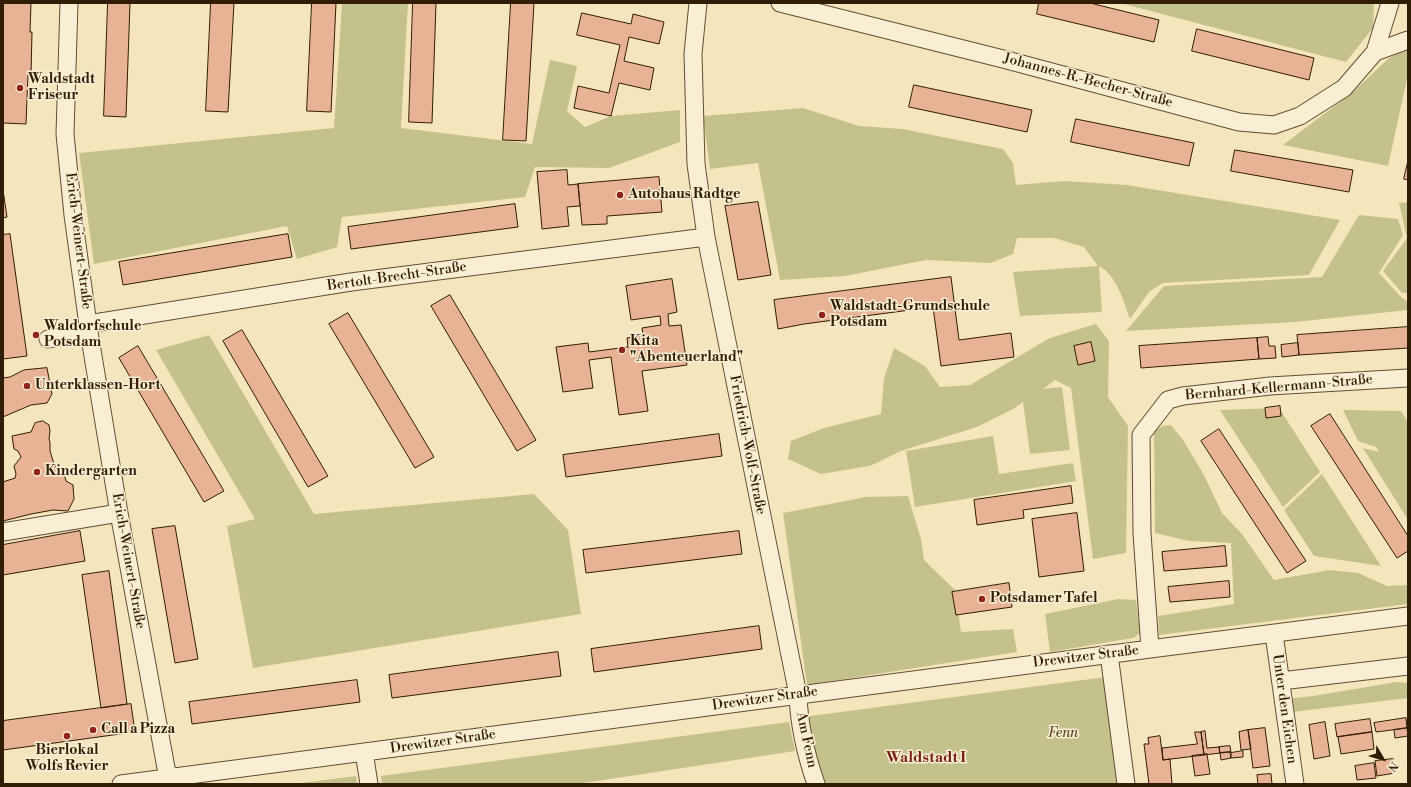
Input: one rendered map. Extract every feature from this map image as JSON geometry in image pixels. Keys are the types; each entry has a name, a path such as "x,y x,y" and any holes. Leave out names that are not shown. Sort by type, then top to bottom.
{"street":[{"name":"Erich-Weinert-Straße","path":"69,3 65,134 73,215 88,328 119,512 168,781"},
{"name":"Friedrich-Wolf-Straße","path":"698,3 693,54 696,164 706,237 798,695"},
{"name":"Johannes-R.-Becher-Straße","path":"780,3 1003,58 1240,122 1274,125 1300,116 1344,88 1375,52 1390,3"},
{"name":"Johannes-R.-Becher-Straße","path":"1375,52 1408,40"},
{"name":"Bertolt-Brecht-Straße","path":"48,339 88,328 351,282 706,237"},
{"name":"Bernhard-Kellermann-Straße","path":"1150,649 1142,533 1141,435 1168,400 1183,396 1270,386 1408,378"},
{"path":"3,532 119,512"},
{"name":"Drewitzer Straße","path":"121,784 168,781 364,752 1408,616"},
{"name":"Unter den Eichen","path":"1274,634 1295,784"},
{"path":"1109,654 1126,784"},
{"path":"1281,681 1408,666"},
{"name":"Am Fenn","path":"798,695 799,715 806,754 816,784"},
{"path":"364,752 369,784"}],"green space":[{"path":"342,3 408,3 401,128 532,144 550,60 577,66 567,111 585,127 611,116 680,110 680,142 609,168 535,167 525,197 342,217 337,247 297,259 287,226 94,264 79,153 334,128"},
{"path":"1120,3 1374,3 1373,28 1346,62"},
{"path":"1408,48 1408,74 1388,166 1283,145 1353,92 1389,58"},
{"path":"803,108 859,126 902,129 1003,149 1013,163 1016,185 1065,181 1127,185 1340,220 1309,275 1163,283 1149,292 1130,319 1115,282 1105,270 1099,266 1102,312 1020,316 1013,272 1098,266 1084,247 1054,238 1017,238 1013,254 991,263 926,260 845,276 780,280 758,163 710,169 703,116"},
{"path":"1408,202 1408,293 1402,293 1383,271 1407,238 1399,203"},
{"path":"1359,215 1398,219 1403,235 1379,273 1401,297 1408,302 1408,310 1295,322 1126,331 1164,286 1322,277"},
{"path":"1096,324 1109,341 1108,397 1128,426 1126,553 1093,559 1071,388 1055,380 1043,389 1062,387 1070,450 1030,454 1023,402 1013,409 977,427 901,451 870,466 821,474 788,459 791,441 824,428 881,414 884,379 894,348 925,366 940,387 970,385 1050,338"},
{"path":"209,335 314,514 534,494 568,530 581,614 253,668 227,526 255,519 156,350"},
{"path":"1279,408 1320,472 1283,507 1220,410"},
{"path":"1343,410 1401,411 1408,422 1408,520 1363,448 1379,452 1376,447 1358,441"},
{"path":"1171,425 1183,440 1204,475 1222,513 1242,534 1274,580 1329,570 1358,573 1387,586 1408,585 1408,604 1159,635 1158,616 1234,604 1231,543 1189,541 1155,533 1154,432 1162,426"},
{"path":"993,436 999,474 1073,463 1076,481 915,507 906,451"},
{"path":"1322,474 1381,566 1314,556 1284,510"},
{"path":"908,496 921,539 924,560 955,590 961,632 1013,629 1017,652 807,685 783,513 866,497"},
{"path":"1118,599 1136,600 1140,633 1133,638 1050,652 1045,614"},
{"name":"Fenn","path":"1106,677 1120,784 823,784 803,717"},
{"path":"1397,682 1408,683 1408,698 1292,712 1293,698"},
{"path":"789,722 795,751 577,784 382,784 381,776"},
{"path":"356,776 357,784 294,784"}],"building":[{"path":"3,3 31,3 31,75 28,75 26,124 3,123"},
{"path":"108,3 130,3 126,117 104,116"},
{"path":"211,3 234,3 228,112 206,111"},
{"path":"312,3 336,3 331,112 307,111"},
{"path":"413,3 436,3 432,123 409,122"},
{"path":"511,3 534,3 526,141 503,140"},
{"path":"1039,3 1090,3 1159,20 1154,42 1037,14"},
{"path":"582,13 631,24 633,14 664,22 659,44 629,37 624,61 654,68 650,90 619,83 611,116 574,108 578,86 609,93 620,45 577,35"},
{"path":"1197,29 1314,58 1309,80 1192,51"},
{"path":"914,85 1032,110 1027,132 909,107"},
{"path":"1076,119 1194,143 1189,166 1071,142"},
{"path":"1235,150 1353,170 1349,192 1231,171"},
{"path":"1408,161 1408,180 1404,179"},
{"path":"567,170 568,185 578,184 580,206 567,207 569,226 542,229 537,172"},
{"name":"Autohaus Radtge","path":"659,177 662,212 607,216 607,224 582,225 578,184"},
{"path":"3,190 7,217 3,218"},
{"path":"758,202 771,275 738,280 725,206"},
{"path":"515,204 518,227 351,249 348,227"},
{"name":"Waldorfschule Potsdam","path":"10,234 27,356 3,359 3,235"},
{"path":"288,234 292,257 123,285 119,262"},
{"name":"Waldstadt-Grundschule Potsdam","path":"951,277 959,340 1011,333 1014,357 941,366 933,307 804,324 778,329 774,300"},
{"path":"672,279 677,312 668,314 669,326 681,325 687,365 642,371 648,411 619,415 611,357 589,360 593,388 563,392 556,347 588,343 589,352 628,347 627,338 643,335 642,328 661,325 660,316 631,320 626,286"},
{"path":"450,295 536,440 517,451 431,306"},
{"path":"348,313 434,457 415,468 329,324"},
{"path":"1408,327 1408,348 1299,355 1297,335"},
{"path":"242,330 328,476 308,487 223,341"},
{"path":"1268,337 1269,346 1275,346 1276,358 1259,359 1257,338"},
{"path":"1257,338 1259,359 1141,368 1139,346"},
{"path":"1091,342 1095,361 1078,365 1074,346"},
{"path":"1298,343 1299,355 1282,357 1281,345"},
{"path":"138,346 224,491 204,502 119,358"},
{"name":"Unterklassen-Hort","path":"47,368 52,394 47,403 31,405 3,417 3,378 10,377 24,370"},
{"path":"1280,406 1281,416 1266,418 1265,408"},
{"path":"1330,414 1408,536 1408,551 1397,558 1311,426"},
{"name":"Kindergarten","path":"43,421 49,425 50,451 54,464 57,470 65,477 66,481 73,485 74,499 68,511 53,510 3,521 3,482 15,478 16,474 14,466 21,457 18,451 14,449 12,436 31,432 35,423"},
{"path":"1219,429 1306,561 1287,573 1201,441"},
{"path":"719,434 722,456 566,477 563,455"},
{"path":"1071,486 1073,503 1023,510 1024,518 977,525 974,500"},
{"path":"1077,513 1084,571 1039,577 1032,519"},
{"path":"175,526 198,659 175,663 152,529"},
{"path":"80,531 85,561 3,575 3,545"},
{"path":"739,531 742,554 586,573 583,550"},
{"path":"1225,546 1227,566 1164,571 1162,552"},
{"path":"109,571 127,704 101,708 82,575"},
{"path":"1229,581 1230,597 1170,602 1168,587"},
{"name":"Potsdamer Tafel","path":"1009,583 1012,607 956,615 952,592"},
{"path":"759,626 762,649 594,672 591,649"},
{"path":"558,652 561,676 392,698 389,675"},
{"path":"357,680 360,702 192,724 189,702"},
{"path":"131,704 135,732 3,750 3,721"},
{"path":"1406,718 1407,728 1376,732 1374,723"},
{"path":"1370,719 1372,732 1337,737 1335,724"},
{"path":"1325,722 1330,756 1314,759 1309,725"},
{"path":"1265,728 1270,766 1253,768 1248,730"},
{"path":"1407,728 1408,736 1395,738 1394,730"},
{"path":"1248,730 1251,749 1241,750 1239,732"},
{"path":"1205,731 1207,748 1219,747 1220,753 1204,755 1201,732"},
{"path":"1195,732 1201,732 1204,755 1163,760 1162,748 1197,744"},
{"path":"1372,732 1374,749 1341,754 1338,737"},
{"path":"1160,736 1163,760 1170,759 1172,784 1149,784 1144,744 1149,744 1148,738"},
{"path":"1230,746 1231,752 1220,753 1219,747"},
{"path":"1243,751 1243,757 1231,758 1231,753"},
{"path":"1230,752 1231,758 1221,760 1220,753"},
{"path":"1207,754 1210,774 1195,776 1192,756"},
{"path":"1393,759 1395,773 1377,776 1375,761"},
{"path":"1374,763 1376,778 1357,780 1355,766"},
{"path":"1271,774 1272,784 1258,784 1257,775"}],"place":[{"name":"Waldstadt Friseur","path":"20,88"},
{"name":"Autohaus Radtge","path":"620,195"},
{"name":"Waldstadt-Grundschule Potsdam","path":"822,315"},
{"name":"Waldorfschule Potsdam","path":"36,335"},
{"name":"Kita \"Abenteuerland\"","path":"622,350"},
{"name":"Unterklassen-Hort","path":"27,386"},
{"name":"Kindergarten","path":"37,472"},
{"name":"Potsdamer Tafel","path":"982,599"},
{"name":"Call a Pizza","path":"93,730"},
{"name":"Bierlokal Wolfs Revier","path":"67,736"}],"district":[{"name":"Waldstadt I","path":"926,758"}]}
